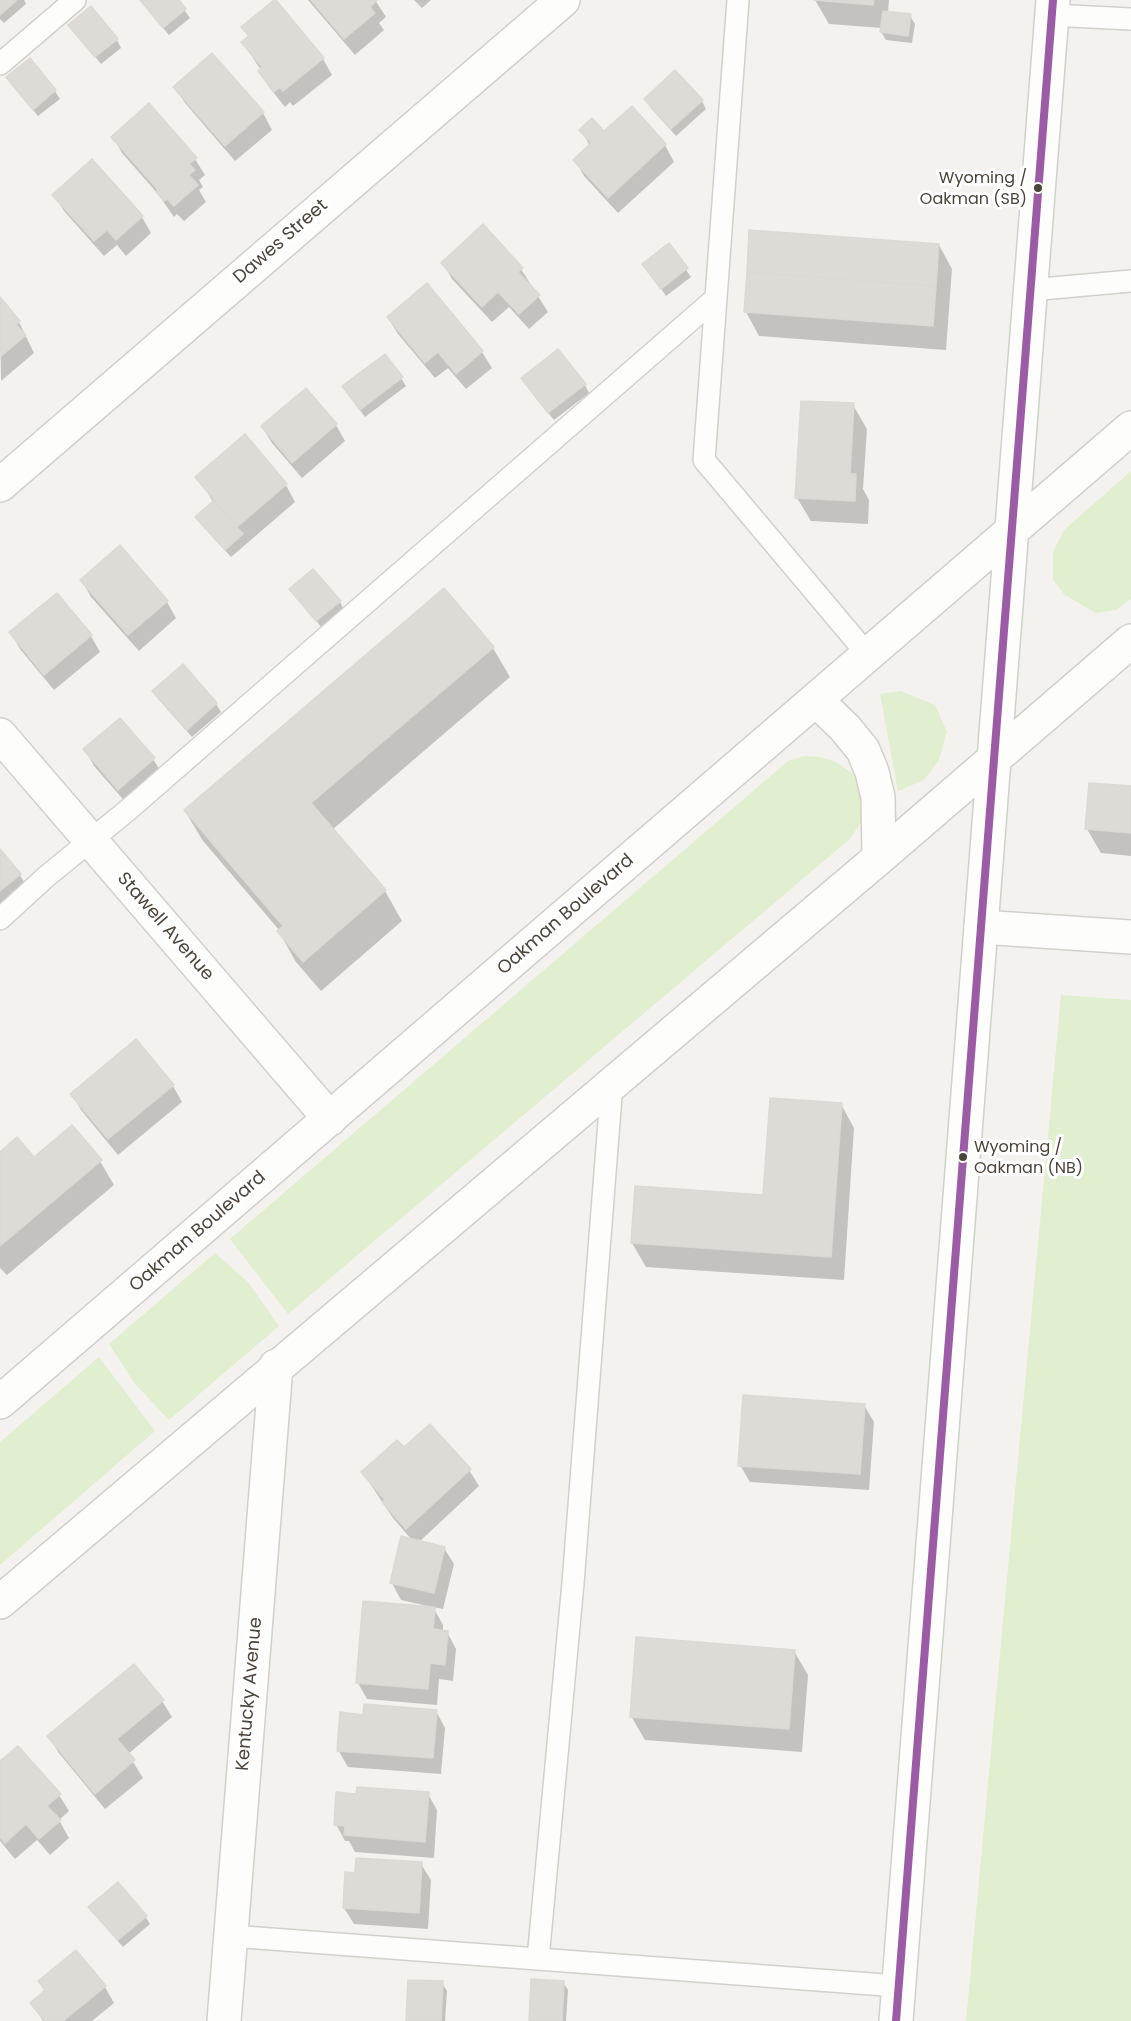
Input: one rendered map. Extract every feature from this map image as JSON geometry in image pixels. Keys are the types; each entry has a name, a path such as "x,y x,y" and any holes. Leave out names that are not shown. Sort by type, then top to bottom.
{"street":[{"name":"Dawes Street","path":"0,485 563,0"},
{"path":"896,2021 1052,8"},
{"name":"Oakman Boulevard","path":"0,1402 1131,428"},
{"path":"0,1602 993,759 1126,654"},
{"path":"816,700 845,728 863,750 872,772 878,797 879,858"},
{"name":"Stawell Avenue","path":"0,735 330,1119"},
{"path":"981,927 1131,937"},
{"name":"Kentucky Avenue","path":"224,2021 276,1366"}],"lane":[{"path":"0,64 75,0"},
{"path":"738,0 705,460 868,655"},
{"path":"1052,8 1131,19"},
{"path":"1030,290 1131,281"},
{"path":"0,919 716,298"},
{"path":"538,1959 573,1583 612,1083"},
{"path":"231,1936 898,1986"}],"green space":[{"path":"1131,471 1131,599 1116,610 1095,613 1064,594 1053,580 1053,552 1064,530"},
{"path":"901,691 935,705 947,732 939,760 924,780 898,791 880,694"},
{"path":"804,756 820,757 836,762 852,773 862,788 864,808 861,822 850,839 288,1314 230,1239 788,761"},
{"path":"1061,995 1131,1000 1131,2021 966,2021"},
{"path":"215,1253 248,1282 279,1326 169,1420 135,1384 109,1344"},
{"path":"99,1357 155,1431 0,1565 0,1442"}],"building":[{"path":"0,0 17,0 0,15"},
{"path":"140,0 179,0 186,9 163,28"},
{"path":"274,0 324,58 283,91 280,87 274,92 258,71 262,67 241,42 249,36 241,27"},
{"path":"311,0 377,0 370,7 375,13 344,39"},
{"path":"814,0 874,0 873,5"},
{"path":"91,6 118,39 95,57 68,25"},
{"path":"883,11 911,14 908,36 880,32"},
{"path":"212,53 264,112 225,146 173,87"},
{"path":"30,58 56,90 33,110 6,77"},
{"path":"675,70 703,100 671,129 644,99"},
{"path":"149,103 197,158 189,164 195,170 189,175 198,185 174,206 167,199 164,201 156,192 158,190 111,137"},
{"path":"632,106 666,144 608,198 573,160 591,143 579,130 592,118 604,131"},
{"path":"92,159 143,216 116,240 107,230 94,241 52,195"},
{"path":"483,224 523,268 518,272 540,295 519,314 498,292 482,307 441,263"},
{"path":"749,230 939,244 936,286 747,272"},
{"path":"669,243 688,268 661,289 642,264"},
{"path":"747,272 936,286 933,326 744,312"},
{"path":"427,283 483,351 456,374 438,352 425,363 387,317"},
{"path":"0,297 20,321 16,325 26,335 0,357"},
{"path":"558,349 586,384 548,413 521,378"},
{"path":"385,354 403,377 360,410 342,386"},
{"path":"306,388 337,424 292,463 261,426"},
{"path":"801,401 854,403 850,474 856,474 855,501 795,498"},
{"path":"245,434 287,484 237,527 195,477"},
{"path":"213,501 243,534 225,550 195,517"},
{"path":"120,545 168,601 128,635 80,580"},
{"path":"313,569 341,601 316,621 289,589"},
{"path":"444,588 494,647 311,803 386,890 303,962 277,931 283,926 184,810"},
{"path":"57,593 92,635 44,675 9,632"},
{"path":"183,664 217,703 187,730 152,691"},
{"path":"120,718 155,758 118,790 83,749"},
{"path":"1089,783 1131,786 1131,833 1085,829"},
{"path":"0,849 21,874 0,891"},
{"path":"136,1039 174,1085 108,1139 70,1094"},
{"path":"770,1098 842,1103 831,1257 631,1243 635,1186 763,1195"},
{"path":"72,1125 102,1160 0,1246 0,1152 17,1137 34,1157"},
{"path":"743,1395 865,1404 860,1474 738,1466"},
{"path":"430,1424 471,1469 406,1529 382,1502 385,1500 361,1472 397,1440 404,1447"},
{"path":"401,1536 445,1547 434,1593 390,1583"},
{"path":"363,1601 435,1607 433,1629 448,1631 445,1665 430,1663 428,1689 356,1683"},
{"path":"636,1637 795,1650 789,1729 630,1717"},
{"path":"134,1664 164,1700 117,1739 135,1760 95,1794 47,1736"},
{"path":"364,1704 437,1710 433,1758 337,1751 340,1712 363,1715"},
{"path":"18,1746 61,1794 47,1806 61,1820 39,1839 26,1824 5,1843 0,1837 0,1761"},
{"path":"357,1787 429,1792 425,1842 344,1835 345,1826 334,1825 336,1792 356,1794"},
{"path":"356,1858 422,1862 419,1913 343,1908 345,1872 355,1873"},
{"path":"118,1882 147,1916 118,1940 88,1907"},
{"path":"76,1950 106,1986 63,2021 45,2021 30,2003 45,1990 38,1981"},
{"path":"531,1979 564,1981 562,2021 529,2021"},
{"path":"408,1980 443,1981 441,2021 406,2021"}],"transit line":[{"path":"896,2021 1053,0"}],"place":[{"name":"Wyoming / Oakman (SB)","path":"1038,188"},
{"name":"Wyoming / Oakman (NB)","path":"963,1157"}]}
